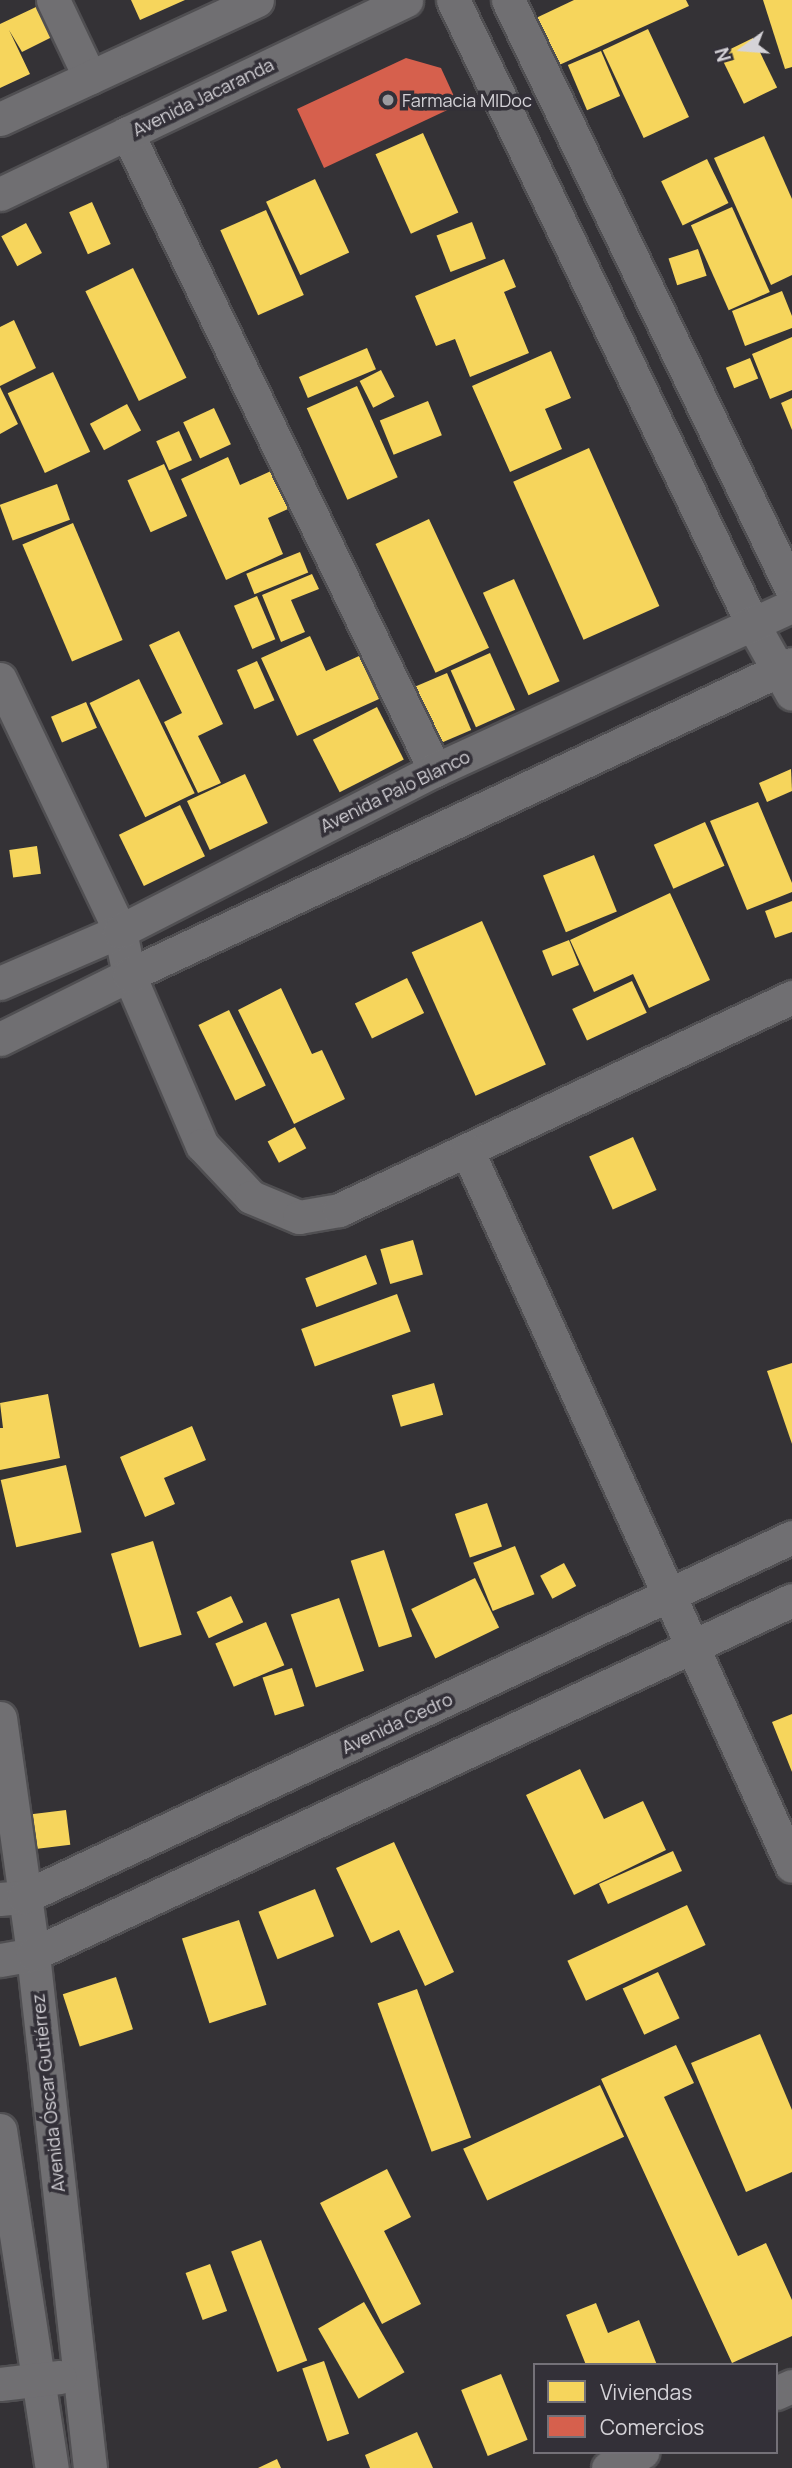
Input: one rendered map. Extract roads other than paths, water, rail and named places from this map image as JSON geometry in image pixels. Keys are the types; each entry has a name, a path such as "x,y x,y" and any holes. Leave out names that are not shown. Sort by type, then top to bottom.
{"street":[{"path":"53,0 90,78"},
{"path":"0,119 257,0"},
{"name":"Avenida Jacaranda","path":"0,194 406,0"},
{"path":"0,1039 129,975 788,676 752,623 453,0"},
{"path":"508,0 792,590"},
{"path":"127,133 435,770"},
{"name":"Avenida Palo Blanco","path":"0,983 120,931 435,770 792,606"},
{"path":"0,679 120,931 129,975 202,1145 251,1197 299,1217 339,1210 792,997"},
{"path":"467,1150 695,1646 792,1866"},
{"name":"Avenida Cedro","path":"12,1898 792,1537"},
{"path":"0,1960 33,1954 792,1600"},
{"name":"Avenida Óscar Gutiérrez","path":"0,1718 12,1898 33,1954 90,2468"},
{"path":"0,2130 52,2468"},
{"path":"0,2384 79,2375"},
{"path":"608,2468 639,2454"}],"place":[{"name":"Farmacia MIDoc","path":"388,100"}]}
